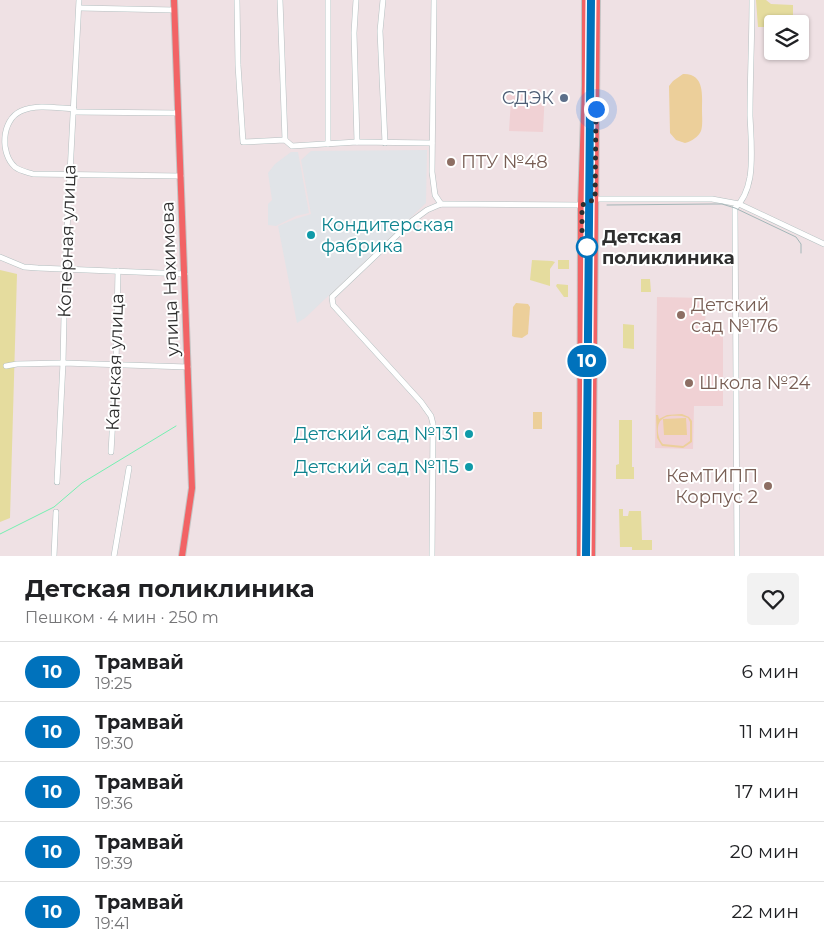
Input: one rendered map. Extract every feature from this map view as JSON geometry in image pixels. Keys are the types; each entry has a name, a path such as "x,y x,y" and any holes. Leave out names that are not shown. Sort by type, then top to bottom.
{"main road":[{"name":"улица Нахимова","path":"174,0 192,488 182,556"},
{"path":"580,556 585,0"},
{"path":"592,556 597,0"},
{"path":"582,205 595,199"}],"street":[{"name":"Коперная улица","path":"57,482 63,363 64,269 79,0"},
{"path":"237,0 238,65 243,142 285,140 292,146 357,142 432,143"},
{"path":"280,0 285,140"},
{"path":"328,0 328,144"},
{"path":"356,0 354,33 357,142"},
{"path":"383,0 380,31 385,143"},
{"path":"434,0 433,189 441,204"},
{"path":"737,556 738,418 734,302 735,208 739,204 750,179 752,156 750,116 752,0"},
{"path":"80,8 174,10"},
{"path":"178,112 74,110 33,107 18,112 12,118 3,139 6,153 11,163 15,167 33,174 181,176"},
{"path":"595,199 712,199 739,204 824,244"},
{"path":"432,556 434,444 431,416 388,365 338,311 332,302 332,297 412,220 427,210 441,204 582,205"},
{"path":"0,257 24,267 185,274"},
{"name":"Канская улица","path":"111,452 116,365 118,271"},
{"path":"6,366 63,363 188,366"},
{"path":"114,556 129,468"},
{"path":"54,556 56,512"}],"shaded area":[{"path":"756,0 766,0 771,4 793,5 793,15 764,15 764,27 758,27"},
{"path":"683,74 695,77 699,81 702,99 701,131 685,143 676,140 670,133 669,86"},
{"path":"522,89 545,90 543,132 509,131 511,100 506,100 506,91 521,92"},
{"path":"427,150 426,203 305,318 297,323 278,226 311,214 301,160 311,151"},
{"path":"291,152 298,152 309,213 296,216 276,226 268,225 268,204 272,200 268,173 275,164"},
{"path":"532,260 555,262 550,269 550,286 530,280"},
{"path":"558,260 569,260 569,269 558,269"},
{"path":"0,270 17,274 10,518 0,522"},
{"path":"641,279 650,279 651,292 641,292"},
{"path":"557,284 568,285 568,297 564,297 556,286"},
{"name":"Школа №24","path":"657,297 706,298 705,332 723,332 723,406 694,406 693,449 655,448"},
{"path":"516,303 528,304 530,307 528,334 522,338 512,336 513,307"},
{"path":"623,324 634,325 634,349 623,348"},
{"path":"533,412 542,412 542,429 533,429"},
{"path":"682,414 689,417 692,421 692,442 683,448 662,446 657,438 656,415 658,415 659,419 667,415","holes":["670,416 688,418 690,422 690,441 683,446 663,444 659,438 658,430 661,420"]},
{"path":"686,418 687,435 664,435 663,419"},
{"path":"619,420 632,420 632,467 634,467 634,479 616,479 616,465 619,464"},
{"path":"619,509 623,509 623,516 628,516 629,511 641,511 642,540 652,540 652,550 632,550 632,547 620,547"}],"waterway":[{"path":"0,534 54,507 82,483 176,426"}],"tram line":[{"name":"10","path":"586,556 591,0"},
{"path":"588,556 593,0"},
{"path":"607,205 722,204 735,208 796,237 801,244 801,253"}],"place":[{"name":"СДЭК","path":"564,98"},
{"name":"ПТУ №48","path":"451,162"},
{"name":"Кондитерская фабрика","path":"311,235"},
{"name":"Детская поликлиника","path":"587,247"},
{"name":"Детский сад №176","path":"681,315"},
{"name":"Школа №24","path":"689,383"},
{"name":"Детский сад №131","path":"469,434"},
{"name":"Детский сад №115","path":"469,467"},
{"name":"КемТИПП Корпус 2","path":"768,486"}],"route":[{"path":"587,247 582,240 582,205 595,199 596,109"}]}
